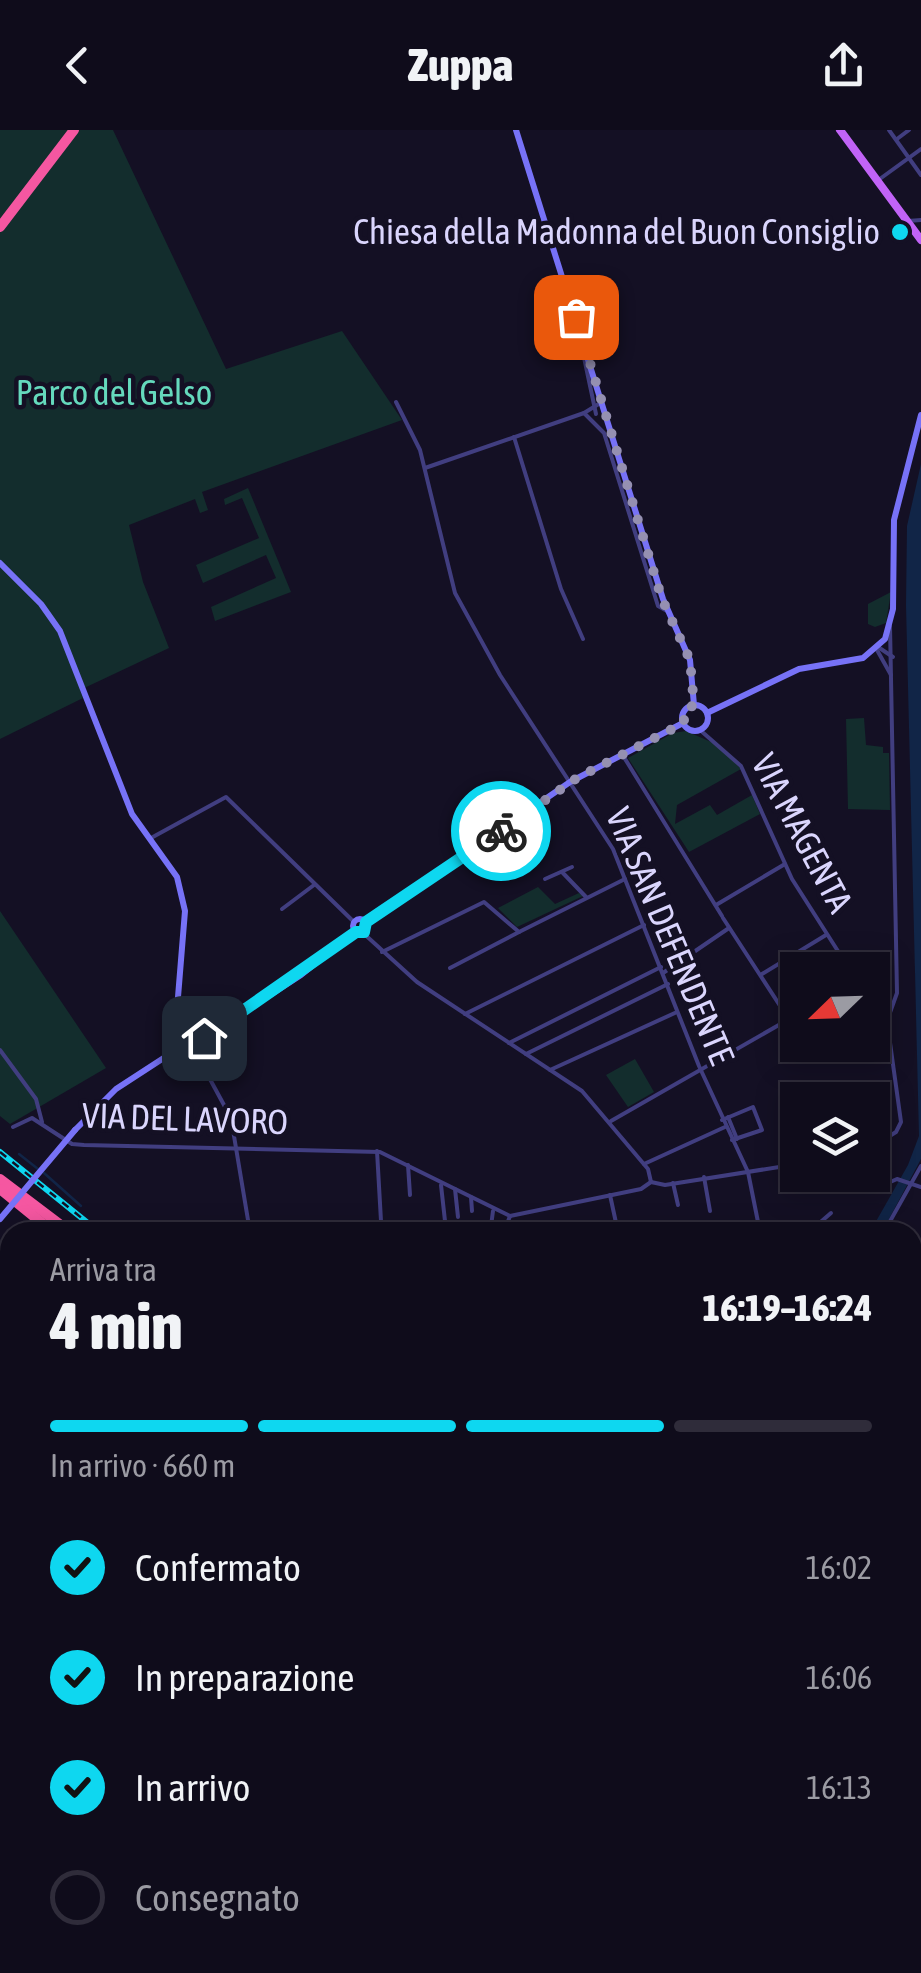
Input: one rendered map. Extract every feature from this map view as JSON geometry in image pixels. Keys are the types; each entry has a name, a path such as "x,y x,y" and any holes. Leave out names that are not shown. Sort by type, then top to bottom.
{"highway":[{"path":"0,226 74,130"},
{"path":"0,1178 57,1222"},
{"path":"0,1189 41,1222"}],"main road":[{"path":"840,130 877,180 915,221 918,237"}],"street":[{"path":"516,130 667,611 690,660 694,705"},
{"path":"889,130 921,175"},
{"path":"896,140 909,130"},
{"path":"877,180 921,148"},
{"path":"584,339 580,354 593,415 604,433 658,606 667,611"},
{"name":"VIA SAN DEFENDENTE","path":"396,402 415,436 450,582 463,612 604,832 700,1069 734,1140 758,1222"},
{"path":"592,404 603,406"},
{"path":"424,468 584,412 592,404"},
{"path":"593,415 603,406"},
{"path":"584,412 593,415"},
{"path":"890,1013 897,993 894,662 890,626 894,520 921,415"},
{"path":"514,437 562,589 583,639"},
{"path":"0,564 40,604 60,631 132,814 174,871 183,897 178,996 184,1030 176,1040 176,1050 183,1057 198,1057"},
{"path":"707,713 799,668 863,658 878,648 890,626"},
{"path":"878,648 888,651 894,662"},
{"path":"878,648 894,680"},
{"path":"863,658 883,664"},
{"path":"694,705 707,713"},
{"path":"694,705 684,711 684,723 689,729 700,730 706,725 707,713"},
{"path":"204,1038 570,782 684,723"},
{"name":"VIA MAGENTA","path":"700,730 741,766 785,864 839,952"},
{"path":"622,754 741,949 780,1004"},
{"path":"150,839 226,797 381,952 582,1091 644,1164 651,1182"},
{"path":"715,906 785,864"},
{"path":"545,879 572,867"},
{"path":"562,872 588,898"},
{"path":"450,968 625,879"},
{"path":"282,910 314,885"},
{"path":"381,952 484,902 519,932"},
{"path":"354,922 366,922"},
{"path":"466,1014 644,925"},
{"path":"509,1043 662,970 730,928"},
{"path":"762,974 828,934"},
{"path":"526,1054 668,984"},
{"path":"550,1070 678,1011"},
{"path":"611,1121 780,1024"},
{"path":"184,1030 198,1031 204,1038 205,1046 198,1057"},
{"path":"890,1044 900,1122 890,1136"},
{"path":"0,1050 42,1110 42,1122"},
{"path":"0,1218 75,1130 116,1089 176,1050"},
{"path":"198,1057 231,1118 248,1222"},
{"path":"753,1107 762,1130 734,1140 725,1118 753,1107"},
{"name":"VIA DEL LAVORO","path":"12,1127 24,1118 42,1122 72,1144 84,1145 380,1152"},
{"path":"644,1164 726,1127"},
{"path":"381,1221 380,1152 510,1216 640,1189 651,1182 674,1183 780,1166"},
{"path":"408,1165 410,1195"},
{"path":"890,1222 921,1166"},
{"path":"890,1176 921,1188"},
{"path":"704,1177 710,1211"},
{"path":"442,1183 445,1222"},
{"path":"674,1183 678,1205"},
{"path":"455,1189 458,1217"},
{"path":"610,1195 616,1222"},
{"path":"471,1197 472,1211"},
{"path":"492,1222 494,1209"},
{"path":"820,1222 831,1213"},
{"path":"508,1222 510,1216"}],"green space":[{"name":"Parco del Gelso","path":"0,130 113,130 226,369 342,331 402,420 202,492 208,510 200,513 195,499 129,525 143,582 169,648 80,690 83,698 0,739"},
{"path":"248,488 291,592 215,621 211,607 276,578 266,555 203,583 196,565 259,538 242,498 225,505 224,499"},
{"path":"920,519 921,519 921,849"},
{"path":"891,592 886,623 875,627 868,624 868,604"},
{"path":"864,718 866,745 883,747 883,753 889,753 890,810 848,809 846,719"},
{"path":"686,731 718,745 741,769 677,805 675,824 710,805 717,815 752,795 760,814 689,852 628,758 673,733"},
{"path":"538,887 555,904 579,893 583,896 517,927 498,908"},
{"path":"0,911 106,1068 10,1124 0,1116"},
{"path":"187,1033 195,1033 202,1044 195,1055 187,1055 180,1048 180,1040"},
{"path":"635,1059 654,1092 628,1107 606,1075"}],"water":[{"path":"921,464 921,1159 887,1222 876,1222 908,1165 919,1136 907,526"}],"waterway":[{"path":"19,1154 38,1169"},
{"path":"44,1173 81,1206"}],"railway":[{"path":"0,1152 87,1222"}],"way so far":[{"path":"501,831 577,778 684,723 684,711 694,705 690,660 662,599 576,317"}],"place":[{"name":"Chiesa della Madonna del Buon Consiglio","path":"900,232"}],"route":[{"path":"204,1038 356,932 364,932 366,922 376,919 501,831"}]}
